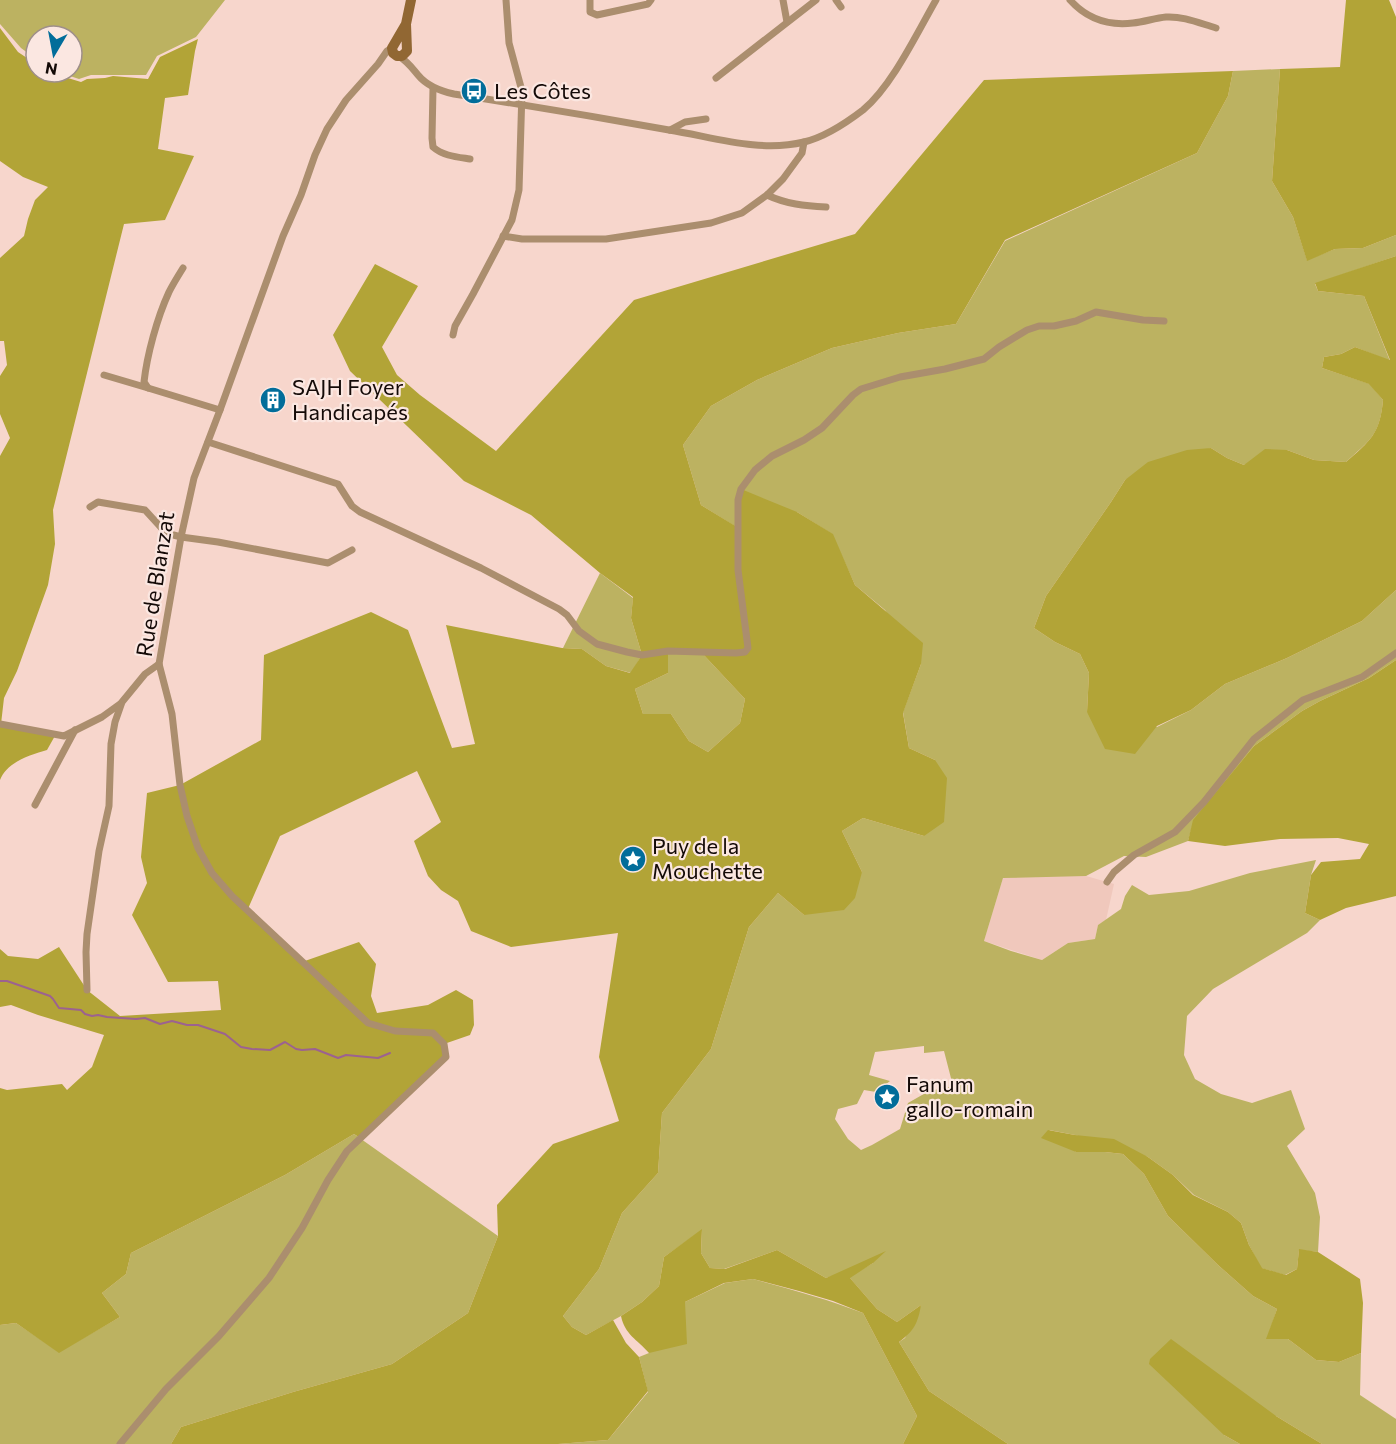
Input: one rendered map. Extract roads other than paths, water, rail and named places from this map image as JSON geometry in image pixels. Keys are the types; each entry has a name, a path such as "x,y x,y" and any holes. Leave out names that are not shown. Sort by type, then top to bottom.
{"street":[{"name":"Rue de Blanzat","path":"120,1444 166,1389 219,1336 269,1278 302,1228 347,1151 446,1057 444,1044 433,1033 395,1031 368,1023 232,896 212,873 198,848 187,816 180,785 171,714 159,664 181,537 194,478 283,236 315,155 346,100 387,51 400,50 411,0"},
{"path":"453,335 455,326 512,220 519,190 522,91 509,43 506,0"},
{"path":"591,0 590,12 597,15 648,4 651,0"},
{"path":"783,0 787,22"},
{"path":"716,78 816,0"},
{"path":"836,0 842,8"},
{"path":"400,50 422,80 433,88 454,94 746,144 804,142 842,125 868,105 895,71 936,0"},
{"path":"1070,0 1081,12 1105,22 1128,23 1167,17 1185,18 1216,28"},
{"path":"433,88 433,147 439,152 470,159"},
{"path":"670,130 686,122 706,119"},
{"path":"504,236 606,239 711,223 742,213 767,195 783,179 802,153 804,142"},
{"path":"767,195 779,201 826,207"},
{"path":"148,388 144,382 154,333 169,292 183,268"},
{"path":"208,441 338,484 352,506 360,512 481,568 559,609 567,615 579,631 597,644 642,655 668,651 745,652 748,648 738,570 738,500 741,489 749,477 772,456 822,428 861,389 900,377 984,359 1026,330 1076,321 1096,312 1164,321"},
{"path":"105,375 220,410"},
{"path":"90,507 98,502 145,510 166,533 328,563 352,550"},
{"path":"1107,882 1114,872 1134,855 1175,832 1204,802 1254,739 1303,700 1362,676 1396,653"},
{"path":"0,724 64,736 102,717 118,706 145,674 159,664"},
{"path":"87,990 88,926 99,851 109,806 111,744 122,702"},
{"path":"35,805 75,730"}],"waterway":[{"path":"0,981 7,981 50,996 59,1008 81,1010 92,1016 145,1018 160,1024 172,1021 198,1025 225,1034 241,1047 270,1050 285,1042 296,1049 315,1049 338,1058 346,1055 378,1058 390,1053"}],"place":[{"name":"Les Côtes","path":"474,91"},
{"name":"SAJH Foyer Handicapés","path":"273,400"},
{"name":"Puy de la Mouchette","path":"633,859"},
{"name":"Fanum gallo-romain","path":"887,1097"}]}
